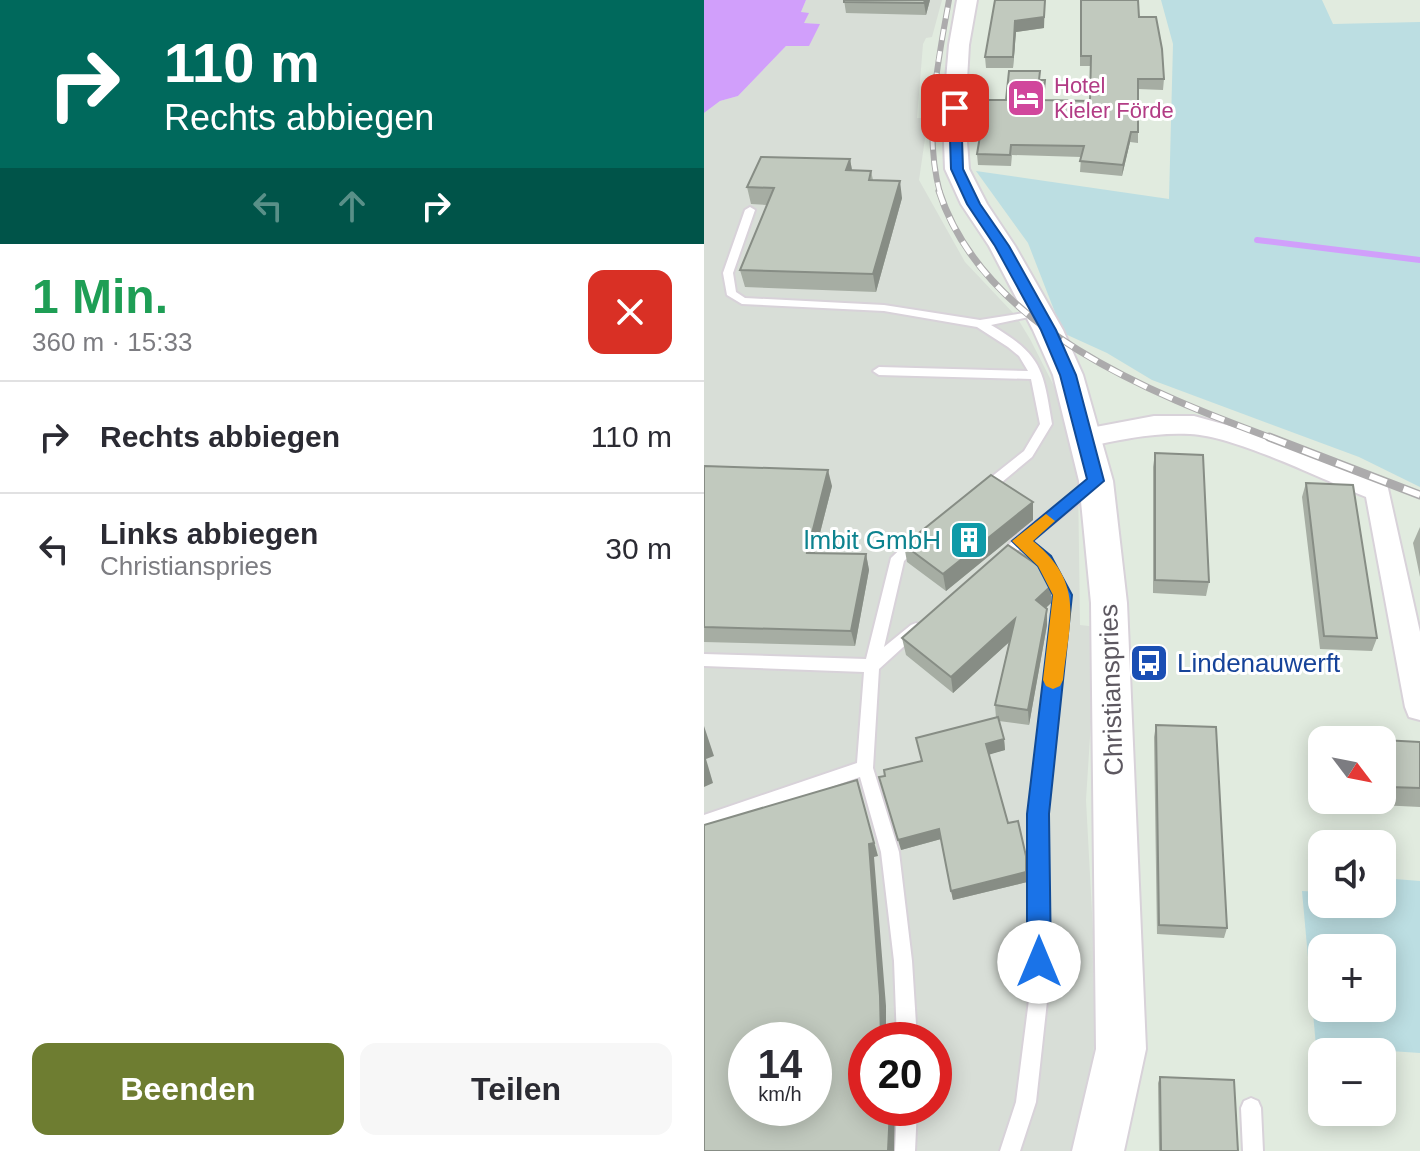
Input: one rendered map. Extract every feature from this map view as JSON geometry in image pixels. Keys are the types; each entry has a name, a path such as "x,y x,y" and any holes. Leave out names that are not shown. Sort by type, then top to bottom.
{"street":[{"name":"Christianspries","path":"967,0 959,45 954,155 957,169 974,204 1039,312 1068,375 1096,481 1109,603 1121,1049 1098,1151"},
{"path":"1085,438 1154,425 1194,425 1252,441 1378,491 1420,707"}],"lane":[{"path":"750,210 728,273 731,293 742,301 884,308 980,324 1018,345 1038,375 1046,424 1028,454 969,501"},
{"path":"980,324 1039,312"},
{"path":"879,371 1038,375"},
{"path":"1001,556 1096,481"},
{"path":"906,1022 903,961 890,852 865,768 872,666 898,558 933,530"},
{"path":"1010,1151 1026,1102 1039,992 1038,814 1062,595 1045,561 1020,541"},
{"path":"704,660 872,666 931,616"},
{"path":"704,823 865,768"},
{"path":"1251,1108 1253,1151"},
{"path":"905,1151 906,1126"}],"shaded area":[{"path":"704,0 806,0 801,12 809,13 804,23 820,24 809,46 786,46 738,96 720,101 704,113"},
{"path":"806,0 942,0 932,37 926,38 923,44 917,118 928,118 919,180 965,262 1016,316 1030,339 1055,388 1078,478 1080,625 1097,627 1086,800 1097,1007 1089,1111 1077,1151 704,1151 704,113 720,101 738,96 786,46 819,24 804,23 801,12"},
{"path":"1161,0 1322,0 1333,24 1420,22 1420,487 1359,457 1152,380 1107,353 1063,333 1028,243 976,171 1169,199 1173,44"},
{"path":"1396,879 1420,881 1420,1053 1396,1051 1396,1038 1315,1038 1314,1022 1396,1022 1396,934 1308,934 1308,957 1302,891 1308,891 1308,918 1396,918"}],"building":[{"path":"844,0 925,0 924,3"},
{"path":"995,0 1045,0 1044,17 1015,21 1013,57 985,57"},
{"path":"1081,0 1138,0 1139,17 1156,17 1164,79 1138,79 1138,132 1131,132 1123,165 1080,161 1084,146 1011,145 1010,155 977,154 986,100 1006,100 1009,71 1040,71 1039,80 1045,80 1043,100 1090,101 1091,56 1081,56"},
{"path":"761,157 850,159 846,170 871,171 869,180 900,181 873,274 740,270 774,188 747,187"},
{"path":"1155,453 1203,455 1209,582 1155,580"},
{"path":"704,466 828,470 807,553 866,554 851,631 704,627"},
{"name":"lmbit GmbH","path":"991,475 1033,502 943,574 904,545"},
{"path":"1306,483 1353,485 1377,638 1324,636"},
{"path":"1008,545 1049,573 1052,579 1051,586 1036,600 1047,609 1028,710 995,705 1015,619 951,677 902,638"},
{"path":"998,717 1004,739 986,744 1008,823 1018,821 1026,856 1026,872 951,891 939,829 898,840 879,777 885,776 884,770 922,761 916,738"},
{"path":"1156,725 1216,727 1227,928 1159,925"},
{"path":"1396,741 1420,742 1420,788 1396,787"},
{"path":"857,780 874,843 869,844 881,1022 848,1022 848,1126 889,1126 888,1151 704,1151 704,825"},
{"path":"1160,1077 1234,1080 1238,1151 1161,1151"}],"waterway":[{"path":"1257,240 1420,260"}],"railway":[{"path":"940,193 932,121 949,0"},
{"path":"939,191 961,239 993,281 1032,318 1077,350 1126,377 1176,401 1274,439"},
{"path":"1269,437 1420,495"}],"slow traffic":[{"path":"1046,521 1020,541 1045,561 1062,595 1053,680"}],"place":[{"name":"Hotel Kieler Förde","path":"1026,98"},
{"name":"lmbit GmbH","path":"969,540"},
{"name":"Lindenauwerft","path":"1149,663"}],"route":[{"path":"955,108 954,155 957,169 974,204 1002,246 1048,330 1068,375 1096,481 1020,541 1045,561 1062,595 1038,814 1039,962"}]}
